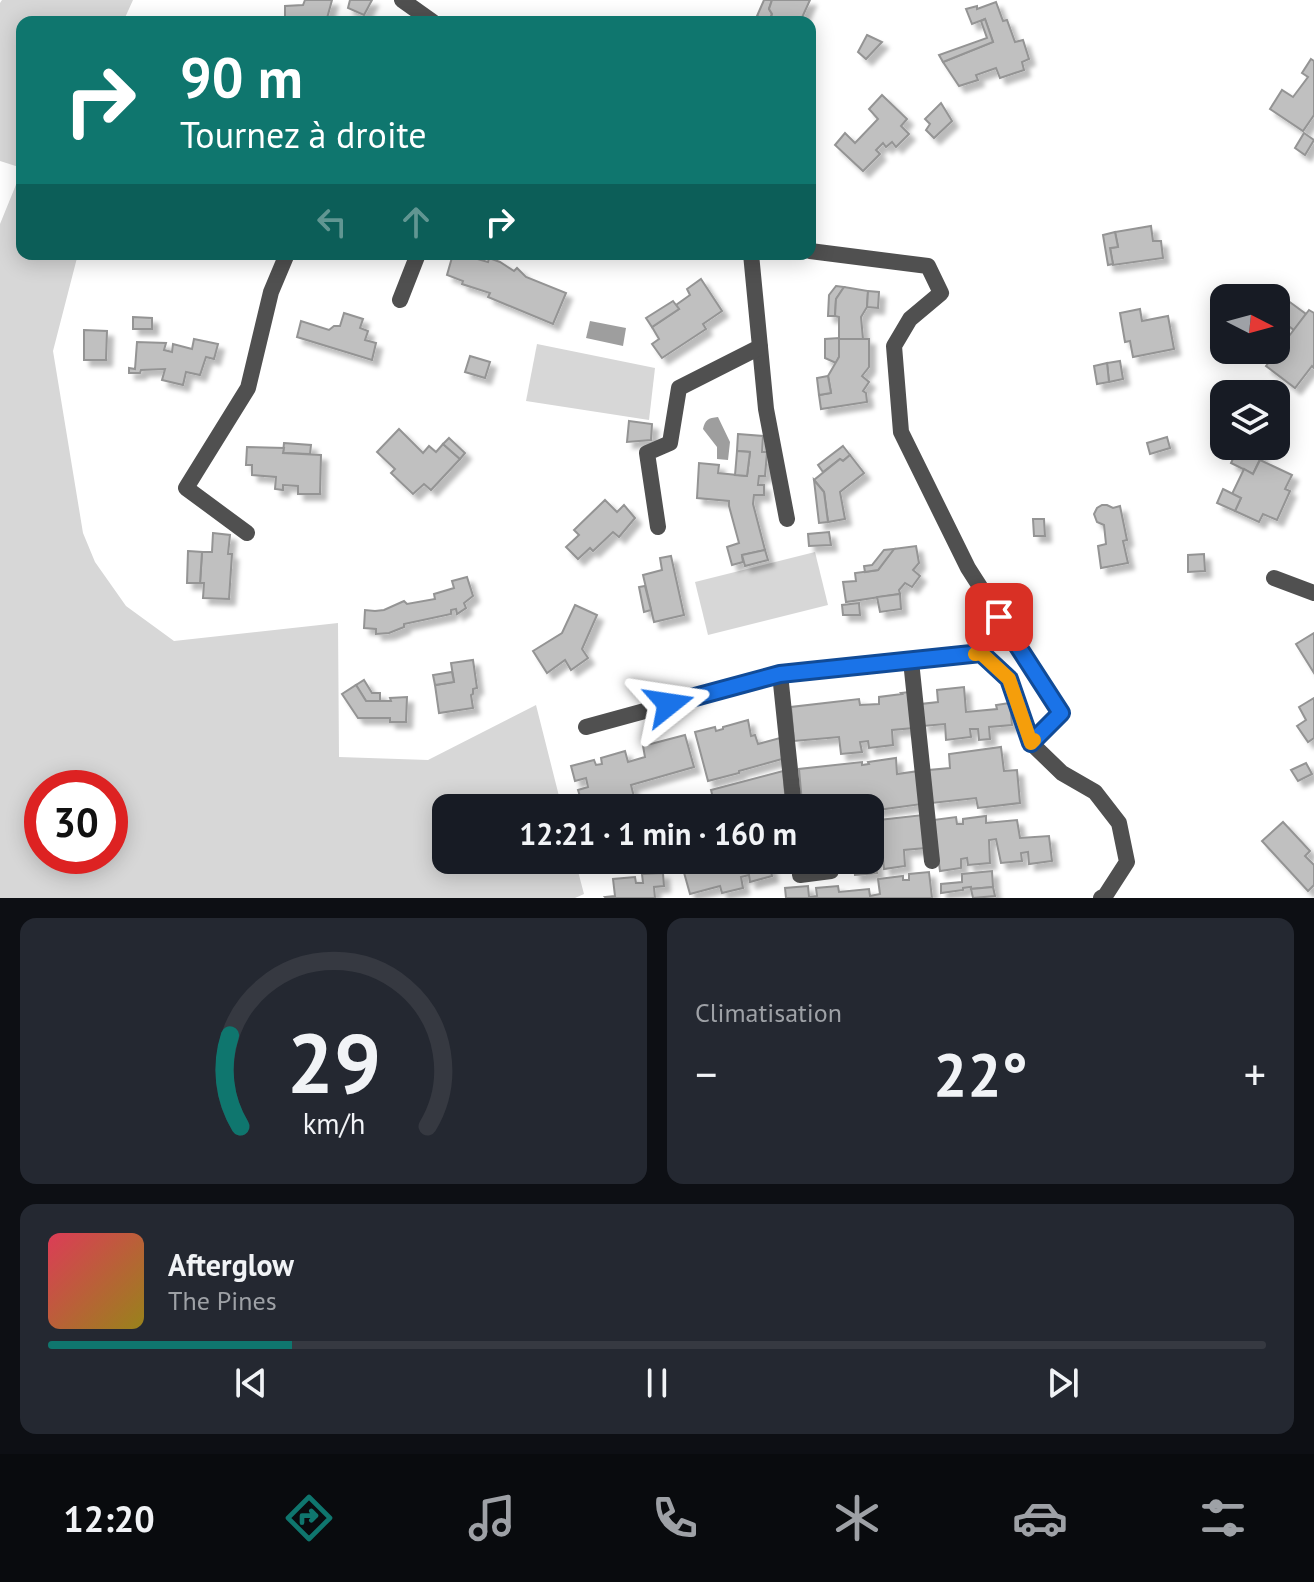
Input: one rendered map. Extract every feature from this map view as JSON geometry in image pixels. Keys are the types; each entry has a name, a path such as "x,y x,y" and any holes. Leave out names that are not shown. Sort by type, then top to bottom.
{"street":[{"path":"402,0 425,16"},
{"path":"816,252 928,266 941,293 910,319 894,346 901,432 968,568 1061,713 1031,743"},
{"path":"247,533 186,488 248,388 271,292 284,260"},
{"path":"400,300 416,260"},
{"path":"752,260 766,409 787,519"},
{"path":"658,527 647,453 670,443 679,388 760,347"},
{"path":"1274,578 1314,593"},
{"path":"586,727 780,674 981,653 1009,679 1031,743 1062,773 1095,792 1119,823 1127,862 1101,898"},
{"path":"911,661 932,861"},
{"path":"780,674 793,794"}],"shaded area":[{"path":"2,0 133,0 126,16 16,16 16,166 0,161"},
{"path":"16,185 16,260 76,260 53,351 83,533 95,562 126,606 174,641 338,623 339,757 428,760 536,705 558,794 432,794 432,874 579,874 584,894 575,898 0,898 0,224"},
{"path":"590,321 626,328 623,346 586,338"},
{"path":"537,344 655,368 649,420 526,401"},
{"path":"718,417 730,442 728,460 717,459 717,447 703,429 708,420"},
{"path":"815,552 828,605 708,635 695,582"}],"building":[{"path":"305,0 332,0 328,16 285,16 285,6 303,5"},
{"path":"350,0 372,0 364,15 348,8"},
{"path":"764,0 772,0 769,9 771,16 757,16"},
{"path":"772,0 810,0 803,16 772,16 769,9"},
{"path":"996,2 1015,42 1023,40 1029,59 1022,62 1024,70 1000,78 996,68 976,75 978,80 959,86 943,62 993,42 985,19 972,24 966,9 977,6 977,9"},
{"path":"985,19 993,42 943,62 939,55 987,38 981,21"},
{"path":"867,35 882,42 866,59 858,52"},
{"path":"1311,59 1314,61 1314,115 1303,131 1270,109 1282,90 1293,97 1308,77 1302,73"},
{"path":"882,95 907,119 901,126 909,134 896,147 892,142 886,147 883,143 876,150 880,154 863,171 835,145 845,133 855,143 878,119 869,109"},
{"path":"941,103 952,121 934,138 926,130 930,124 925,119"},
{"path":"1304,133 1314,140 1305,155 1295,148"},
{"path":"1151,226 1153,241 1161,241 1163,258 1113,265 1110,248 1118,247 1115,232"},
{"path":"1115,232 1118,247 1110,248 1113,264 1108,265 1103,235"},
{"path":"451,260 494,260 566,293 553,324 488,297 490,293 462,284 463,281 447,275"},
{"path":"701,279 722,311 703,324 706,329 662,358 652,344 659,339 652,327 679,309 676,305 690,295 687,289"},
{"path":"836,286 844,287 836,299 835,316 828,316 829,295"},
{"path":"844,287 868,291 867,307 861,317 863,339 839,339 836,299"},
{"path":"868,291 879,292 878,308 867,307"},
{"path":"673,301 679,309 652,327 646,318"},
{"path":"1290,302 1306,314 1294,330 1290,327"},
{"path":"1140,309 1142,321 1168,316 1174,349 1133,357 1130,341 1125,342 1120,313"},
{"path":"1309,310 1314,313 1314,368 1312,366 1295,388 1290,380 1284,380 1266,366 1290,364 1290,335"},
{"path":"344,313 363,319 360,328 368,331 365,340 376,343 372,360 297,337 301,321 329,330 340,326"},
{"path":"133,317 152,318 152,329 133,329"},
{"path":"84,330 107,331 106,360 84,360"},
{"path":"839,338 836,363 825,358 825,339"},
{"path":"194,339 218,344 214,359 206,357 200,375 186,372 183,385 162,380 165,369 129,373 129,368 135,369 137,342 166,343 164,350 172,352 173,344 192,349"},
{"path":"839,339 869,339 869,367 862,376 869,382 863,391 867,402 821,409 819,395 831,393 828,376 839,357"},
{"path":"470,356 490,362 485,378 465,372"},
{"path":"1120,361 1123,379 1109,382 1107,363"},
{"path":"1107,363 1109,382 1097,384 1094,366"},
{"path":"828,376 831,393 819,395 817,378"},
{"path":"629,421 652,424 651,440 627,442"},
{"path":"399,429 423,453 429,446 436,452 443,444 460,459 431,490 424,484 413,494 391,473 395,469 377,452"},
{"path":"738,434 763,436 762,452 767,452 765,476 759,476 758,485 764,485 764,495 754,495 753,504 765,550 742,555 743,562 732,565 727,547 739,543 729,501 697,498 699,463 719,465 718,473 747,476 750,452 737,451"},
{"path":"1167,437 1170,448 1150,454 1147,443"},
{"path":"449,438 465,453 460,459 443,444"},
{"path":"284,443 311,445 310,454 283,453"},
{"path":"843,446 850,455 823,472 818,465"},
{"path":"247,447 284,448 283,453 321,455 320,494 298,494 298,486 283,485 283,490 275,489 276,477 252,475 252,465 246,465"},
{"path":"737,451 750,452 747,476 735,475"},
{"path":"850,455 864,473 840,492 845,519 828,522 824,492 814,480 840,459 843,461"},
{"path":"1232,460 1260,460 1253,474 1231,463"},
{"path":"1260,460 1292,475 1285,489 1290,491 1277,520 1263,514 1259,522 1235,511 1241,498 1232,494 1244,469 1253,474"},
{"path":"814,480 824,492 828,522 819,523"},
{"path":"1223,489 1241,498 1235,511 1217,503"},
{"path":"605,500 617,512 624,505 635,518 619,537 613,532 593,551 590,548 578,559 566,547 579,535 574,530"},
{"path":"1102,505 1120,506 1128,563 1101,568 1098,546 1106,544 1104,525 1097,522 1094,514"},
{"path":"1033,519 1044,519 1045,536 1034,536"},
{"path":"829,532 831,545 809,546 808,534"},
{"path":"213,533 230,535 229,599 203,598 204,583 200,583 202,552 212,552"},
{"path":"916,546 919,563 913,570 920,576 912,587 905,583 899,590 900,594 846,602 843,582 856,581 855,573 878,570 894,549"},
{"path":"894,549 878,570 865,572 864,566 872,565 884,550"},
{"path":"765,550 768,560 745,566 742,555"},
{"path":"188,551 202,552 200,583 187,583"},
{"path":"1204,554 1205,571 1188,572 1188,555"},
{"path":"671,556 684,615 654,622 643,575 662,570 660,558"},
{"path":"467,577 473,596 464,603 466,608 457,614 456,609 451,610 451,614 404,624 404,627 389,633 376,634 376,629 364,628 365,610 384,610 404,601 407,604 435,599 434,594 454,588 452,581"},
{"path":"645,586 651,610 644,612 639,587"},
{"path":"900,594 901,609 880,612 877,597"},
{"path":"859,603 860,615 843,615 842,605"},
{"path":"575,605 597,615 582,649 588,658 571,670 565,660 547,673 533,651 562,633"},
{"path":"1314,633 1314,673 1296,644"},
{"path":"473,660 477,688 471,695 473,708 439,713 435,685 454,682 451,663"},
{"path":"452,672 454,682 435,685 433,675"},
{"path":"364,680 372,693 380,693 380,701 366,701 356,685"},
{"path":"356,685 366,701 391,701 390,698 407,697 406,722 390,722 390,718 358,718 342,694"},
{"path":"964,687 966,712 997,709 996,705 1010,703 1012,725 989,727 990,739 979,740 978,729 970,729 971,737 946,740 945,724 923,726 921,704 938,702 937,690"},
{"path":"909,692 914,728 892,730 893,745 869,748 868,741 860,742 862,752 841,754 839,737 794,741 791,707 859,699 860,705 879,704 879,697"},
{"path":"1314,698 1314,738 1308,742 1297,726 1306,720 1299,707"},
{"path":"748,720 751,736 755,735 758,744 780,738 782,759 708,781 695,732 715,727 716,731"},
{"path":"685,735 694,767 631,785 633,794 579,794 578,790 588,787 586,778 575,781 571,766 594,760 596,765 602,764 601,758 625,751 628,762 645,757 643,746"},
{"path":"1001,747 1004,771 1017,770 1020,803 978,808 976,798 932,803 929,770 950,768 949,754"},
{"path":"896,758 897,774 919,771 922,804 884,809 884,794 801,794 799,769"},
{"path":"1306,763 1312,774 1298,781 1291,770"},
{"path":"783,771 785,794 712,794 711,790"},
{"path":"923,815 926,848 904,850 905,866 884,869 884,819"},
{"path":"986,816 986,823 1017,820 1020,838 1049,836 1052,861 1029,864 1028,852 1021,853 1022,861 1001,863 996,839 989,840 990,863 968,865 967,858 961,859 961,868 940,871 933,820 956,817 957,824 963,824 963,819"},
{"path":"1283,822 1310,851 1305,856 1314,865 1314,885 1308,891 1262,841"},
{"path":"992,871 993,887 971,887 941,893 941,884 962,882 962,874"},
{"path":"929,872 932,898 786,898 785,888 808,886 809,897 817,896 816,888 838,886 839,892 869,889 870,896 880,894 878,879 903,876 903,880 909,880 909,874"},
{"path":"642,874 663,874 664,886 654,887 655,898 605,897 615,896 613,879 635,877 636,883 643,883"},
{"path":"684,874 772,874 750,882 749,875 741,877 743,888 722,893 720,886 690,894"},
{"path":"993,887 995,896 973,898 971,889"}],"slow traffic":[{"path":"975,654 981,653 1009,679 1031,743 1034,740"}],"route":[{"path":"669,704 780,674 981,653 1009,679 1031,743 1061,713 999,617"}]}
